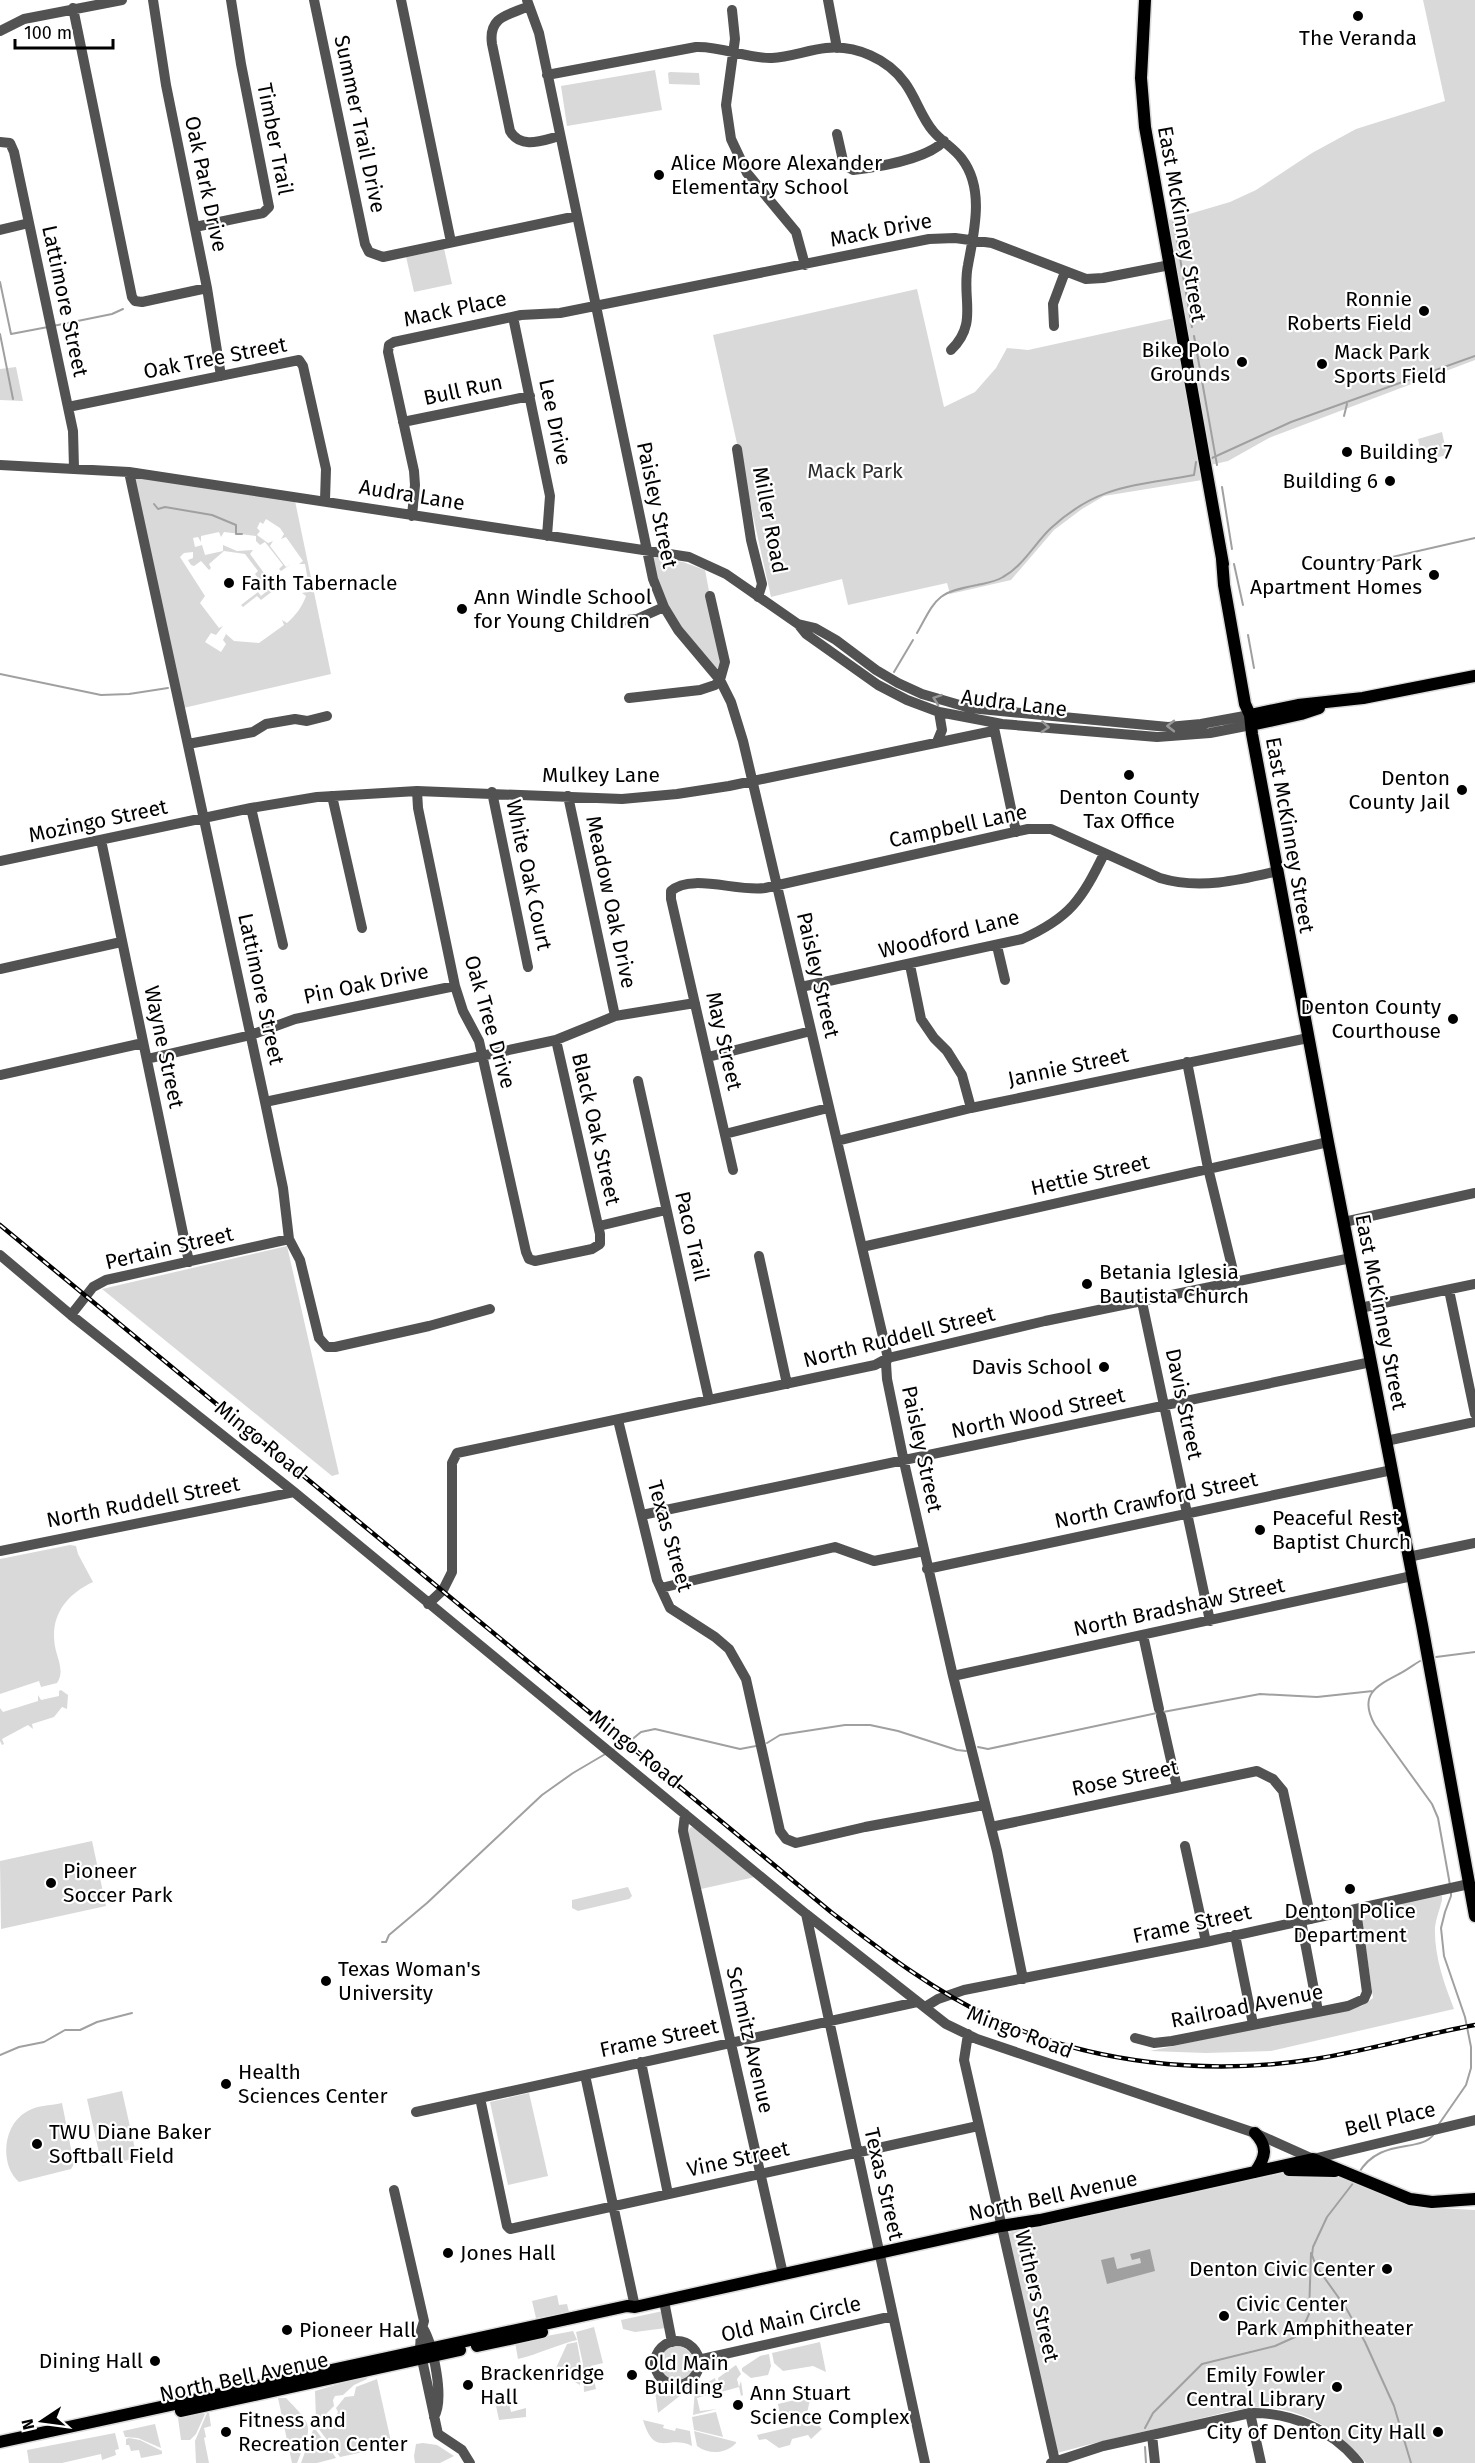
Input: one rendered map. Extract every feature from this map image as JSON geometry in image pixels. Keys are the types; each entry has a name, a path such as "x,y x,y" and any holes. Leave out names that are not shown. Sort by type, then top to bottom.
{"main road":[{"name":"East McKinney Street","path":"1145,0 1141,66 1143,115 1222,559 1245,704 1250,720 1308,1038 1412,1576 1463,1885 1474,1902 1475,1916"},
{"path":"1250,720 1301,714 1334,702 1475,676"},
{"path":"1255,2133 1263,2142 1265,2151 1264,2159 1255,2172"},
{"path":"1313,2159 1350,2172 1410,2199 1425,2201 1475,2199"},
{"name":"North Bell Avenue","path":"0,2450 627,2306 635,2307 664,2301 1313,2159"},
{"path":"1255,2172 1292,2169 1350,2172"},
{"name":"North Bell Avenue","path":"0,2442 426,2353"}],"street":[{"path":"0,31 18,20 122,0"},
{"name":"Oak Park Drive","path":"153,0 166,85 207,288 221,376"},
{"name":"Timber Trail","path":"195,227 263,213 269,207 231,0"},
{"name":"Summer Trail Drive","path":"314,0 364,244 372,254 383,257 451,242"},
{"path":"401,0 451,242 577,216"},
{"path":"828,0 837,48"},
{"path":"528,3 498,20 491,30 510,131 518,140 526,143 560,136"},
{"name":"Paisley Street","path":"528,3 537,27 652,579 664,607 678,630 720,680 734,711 752,781 888,1358 887,1379 927,1569 991,1827 1023,1979"},
{"path":"73,8 132,297 141,302 207,288"},
{"path":"732,10 735,34 726,105 733,146 747,173 796,232 805,265"},
{"path":"547,75 683,48 709,47 772,58 837,48 866,53 891,68 905,83 931,129 961,157 970,175 976,209 965,279 968,324 962,338 951,350"},
{"path":"837,134 844,165 853,170 926,154 936,149 944,141"},
{"name":"Lattimore Street","path":"5,142 14,152 68,407 75,442 74,468"},
{"path":"0,230 29,223"},
{"name":"Mack Drive","path":"596,305 805,265 919,240 946,238 973,239 1006,247 1079,278 1094,279 1170,266"},
{"path":"1054,326 1053,304 1065,272"},
{"name":"Mack Place","path":"412,516 415,481 389,355 390,344 513,316 550,315 596,305"},
{"name":"Lee Drive","path":"513,316 550,496 547,536"},
{"name":"Oak Tree Street","path":"68,407 296,360 302,362 325,466 325,500"},
{"name":"Bull Run","path":"403,422 530,396"},
{"name":"Miller Road","path":"737,449 750,534 762,584 758,597"},
{"name":"Audra Lane","path":"0,465 129,472 646,550 704,562 726,574 798,624 806,634 878,685 907,700 939,712 994,722 1122,728 1178,737 1250,720"},
{"name":"Lattimore Street","path":"129,472 283,1188 289,1239 300,1260 319,1338 327,1347 335,1347 429,1326 490,1309"},
{"path":"629,698 700,690 715,685 720,680 725,662 710,596"},
{"path":"608,622 637,619 664,607"},
{"name":"Audra Lane","path":"798,624 815,628 836,640 890,679 994,722"},
{"path":"852,668 859,657"},
{"path":"937,742 942,730 939,712"},
{"path":"188,744 253,732 266,724 296,718 307,721 327,717"},
{"path":"994,722 1016,832"},
{"name":"Mulkey Lane","path":"204,818 251,808 332,796 417,790 622,799 651,797 752,781 937,742 994,722"},
{"name":"Oak Tree Drive","path":"417,790 418,808 455,986 463,1011 479,1041 526,1252 530,1259 535,1261 592,1249 600,1244 598,1226"},
{"name":"White Oak Court","path":"492,792 528,967"},
{"path":"332,796 362,928"},
{"name":"Meadow Oak Drive","path":"568,796 615,1016"},
{"path":"251,808 283,945"},
{"name":"Mozingo Street","path":"0,861 204,818"},
{"name":"Campbell Lane","path":"676,921 671,891 683,883 695,882 747,889 776,885 1028,829 1051,829 1160,878 1190,885 1278,871"},
{"name":"Wayne Street","path":"101,840 189,1262"},
{"name":"Woodford Lane","path":"801,987 997,946 1022,939 1050,927 1074,906 1089,884 1104,854"},
{"name":"May Street","path":"676,921 733,1170"},
{"path":"0,969 121,942"},
{"path":"997,946 1005,980"},
{"path":"910,965 921,1019 933,1038 947,1051 962,1075 971,1108"},
{"name":"Pin Oak Drive","path":"147,1059 251,1035 295,1019 455,986"},
{"path":"265,1102 556,1040 615,1016 695,1002"},
{"path":"708,1057 811,1031"},
{"name":"Jannie Street","path":"837,1141 971,1108 1308,1038"},
{"name":"Black Oak Street","path":"556,1040 598,1226"},
{"path":"0,1075 143,1043"},
{"path":"1187,1062 1208,1168 1236,1283"},
{"name":"Paco Trail","path":"638,1081 709,1400"},
{"path":"725,1134 828,1108"},
{"name":"Hettie Street","path":"862,1247 1328,1142"},
{"path":"1344,1222 1475,1193"},
{"path":"598,1226 666,1210"},
{"name":"Pertain Street","path":"71,1315 93,1287 106,1280 289,1239"},
{"name":"Mingo Road","path":"0,1255 71,1315 294,1492 806,1914 946,2024 1075,2073 1255,2133 1313,2159"},
{"path":"759,1256 787,1384"},
{"name":"North Ruddell Street","path":"428,1604 443,1590 452,1572 452,1463 457,1453 875,1365 888,1358 1045,1321 1351,1258"},
{"path":"1360,1308 1475,1284"},
{"path":"1449,1290 1475,1414"},
{"name":"Davis Street","path":"1142,1302 1210,1621"},
{"name":"North Wood Street","path":"642,1515 904,1462 1371,1362"},
{"name":"Texas Street","path":"618,1420 661,1587 670,1608 715,1637 729,1649 746,1679 780,1831 786,1839 796,1843 865,1827 984,1805"},
{"path":"1386,1441 1475,1422"},
{"name":"North Crawford Street","path":"927,1569 1392,1470"},
{"name":"North Ruddell Street","path":"0,1551 294,1492"},
{"path":"1408,1557 1475,1543"},
{"path":"661,1587 835,1547 874,1561 924,1551"},
{"name":"North Bradshaw Street","path":"953,1676 1412,1576"},
{"path":"1143,1635 1177,1787"},
{"name":"Rose Street","path":"991,1827 1257,1771 1267,1774 1283,1791 1306,1920"},
{"name":"Schmitz Avenue","path":"685,1814 684,1831 783,2274"},
{"path":"1185,1846 1206,1942"},
{"name":"Frame Street","path":"417,2112 828,2021 921,2004 953,1993 1206,1942 1463,1885"},
{"name":"Railroad Avenue","path":"1135,2038 1154,2043 1172,2042 1348,2006 1364,1999 1367,1992 1356,1910"},
{"name":"Texas Street","path":"806,1914 925,2463"},
{"path":"1306,1920 1318,2012"},
{"path":"1235,1935 1253,2024"},
{"name":"Withers Street","path":"968,2034 964,2060 1053,2462"},
{"path":"641,2062 668,2194"},
{"path":"585,2075 635,2307"},
{"name":"Vine Street","path":"480,2098 507,2226 510,2229 978,2126"},
{"name":"Bell Place","path":"1313,2159 1475,2120"},
{"path":"394,2190 424,2321 426,2353 439,2401 434,2417 438,2434 462,2450 470,2463"},
{"path":"664,2301 672,2342"},
{"name":"Old Main Circle","path":"698,2360 893,2316"},
{"name":"Old Main Circle","path":"672,2342 682,2342 690,2346 698,2360 697,2370 690,2380 677,2385 666,2382 658,2374 655,2362 662,2348 672,2342"},
{"path":"1053,2462 1103,2446 1250,2413 1273,2414 1312,2426 1344,2447 1359,2463"},
{"path":"1250,2413 1261,2463"},
{"path":"1152,2435 1155,2463"}],"green space":[{"name":"Mack Park","path":"1423,0 1475,0 1475,360 1269,438 1228,461 1206,466 1202,480 1104,496 1054,530 1011,580 950,594 947,583 848,605 842,579 771,597 713,335 917,289 944,407 975,392 996,368 1007,348 1028,350 1179,317 1162,222 1230,202 1256,190 1312,153 1356,129 1445,101"},
{"path":"655,70 662,110 567,126 561,86"},
{"path":"668,73 699,73 700,85 669,84"},
{"path":"443,244 452,284 414,292 405,252"},
{"path":"16,367 23,401 0,400 0,369"},
{"path":"1442,432 1447,455 1423,461 1418,439"},
{"path":"129,472 294,496 331,674 179,709","holes":["266,519 280,528 284,534 281,539 286,537 303,561 299,564 305,564 307,592 302,593 306,596 290,620 287,623 282,620 284,625 259,643 234,641 226,634 223,640 226,644 221,652 205,642 211,633 216,635 223,626 219,628 200,603 205,596 180,557 184,553 193,552 193,558 188,560 191,565 194,566 201,561 209,570 211,568 209,564 224,551 245,554 258,571 255,574 267,591 261,596 258,592 241,605 243,607 257,596 261,600 274,590 276,580 273,574 267,577 250,554 253,550 237,551 223,545 223,551 205,555 202,545 195,547 193,538 198,537 201,542 201,536 219,532 221,537 224,532 256,536 256,541 260,545 265,542 283,565 279,569 281,571 291,564 286,567 270,546 273,541 268,543 257,535 260,531 257,528 260,522 263,524"]},
{"path":"648,556 683,562 705,570 725,662 720,680 678,630"},
{"path":"287,1246 339,1474 332,1476 102,1289"},
{"path":"70,1545 76,1546 93,1582 83,1587 67,1601 57,1618 54,1639 60,1667 59,1679 57,1683 41,1687 39,1681 0,1694 0,1559"},
{"path":"61,1690 68,1695 67,1709 62,1707 54,1717 32,1724 33,1729 28,1725 2,1739 4,1744 2,1745 0,1708 3,1712 38,1701 38,1695 41,1700 59,1696"},
{"path":"691,1827 755,1877 701,1889 687,1832"},
{"name":"Pioneer Soccer Park","path":"92,1841 106,1906 1,1929 0,1861"},
{"path":"628,1887 632,1896 629,1899 578,1911 572,1908 572,1900"},
{"path":"1438,1895 1442,1896 1442,1900 1435,1927 1436,1948 1443,1979 1454,2009 1271,2051 1206,2053 1150,2051 1362,2006 1373,1998 1361,1913"},
{"path":"122,2091 137,2158 102,2166 87,2099"},
{"path":"529,2093 548,2176 508,2185 490,2102"},
{"name":"TWU Diane Baker Softball Field","path":"62,2103 74,2164 71,2169 19,2182 13,2175 7,2157 6,2146 12,2127 18,2118 30,2110"},
{"path":"1288,2172 1318,2173 1344,2179 1419,2207 1475,2210 1475,2463 1366,2463 1343,2439 1315,2421 1299,2414 1267,2408 1232,2411 1057,2453 1008,2233"},
{"path":"557,2295 559,2305 567,2304 569,2312 536,2318 532,2301"},
{"path":"663,2311 666,2328 635,2332 623,2329 621,2320"},
{"path":"594,2327 603,2363 591,2366 596,2389 584,2392 583,2364 576,2332"},
{"path":"573,2331 577,2340 518,2359 515,2342"},
{"path":"577,2342 582,2370 580,2385 561,2374 556,2368 567,2344"},
{"path":"820,2342 826,2372 813,2366 783,2371 774,2363 772,2353"},
{"path":"676,2346 689,2351 694,2364 689,2377 676,2382 663,2377 658,2364 663,2351"},
{"path":"769,2354 771,2366 768,2375 751,2378 742,2371 742,2368 760,2356"},
{"path":"736,2365 741,2374 737,2379 739,2387 721,2392 718,2378"},
{"path":"366,2376 367,2379 354,2385 343,2395 335,2396 334,2406 318,2422 315,2391"},
{"path":"653,2377 665,2387 678,2388 681,2395 658,2413"},
{"path":"715,2378 718,2392 697,2398 700,2411 717,2409 693,2415 695,2390"},
{"path":"377,2379 392,2446 340,2457 318,2428 323,2421 335,2418 338,2412 336,2408 345,2397 354,2396 356,2387"},
{"path":"741,2381 743,2395 741,2396 739,2387"},
{"path":"809,2386 812,2391 807,2413 822,2429 811,2439 808,2435 792,2439 790,2445 779,2448 766,2439 759,2440 757,2435 791,2427 788,2414 780,2415 778,2404 807,2397 805,2387"},
{"path":"278,2398 286,2398 302,2415 308,2428 306,2441 297,2463 292,2463"},
{"path":"508,2399 511,2412 526,2408 526,2417 499,2420 495,2401"},
{"path":"716,2412 723,2437 694,2430 692,2417"},
{"path":"209,2413 211,2426 204,2428 206,2437 204,2438 209,2463 196,2463 195,2441"},
{"path":"205,2414 196,2434 190,2440 181,2440 178,2418"},
{"path":"643,2420 664,2425 663,2428 675,2431 676,2428 690,2431 692,2446 676,2442 657,2442 652,2439"},
{"path":"155,2424 161,2448 138,2438 125,2437 123,2431"},
{"path":"313,2430 316,2430 336,2458 317,2463 301,2463"},
{"path":"694,2431 736,2443 722,2451 707,2451 697,2446"},
{"path":"115,2433 119,2449 115,2450 116,2455 102,2460 101,2454 62,2463 29,2463 27,2450"},
{"path":"126,2439 140,2440 162,2451 162,2454 141,2458 139,2450 131,2451 129,2445 126,2445"},
{"path":"416,2444 437,2445 454,2456 440,2463 415,2463"}],"shaded area":[{"path":"1150,2249 1155,2271 1107,2284 1101,2260 1114,2257 1117,2269 1141,2263 1140,2258 1132,2260 1130,2254"}],"waterway":[{"path":"1173,218 1192,327"},
{"path":"0,282 11,334 48,327"},
{"path":"53,326 112,314 123,309"},
{"path":"0,334 13,399"},
{"path":"1194,336 1217,465"},
{"path":"1212,458 1291,422 1475,356"},
{"path":"1344,416 1347,404"},
{"path":"917,633 939,598 953,591 997,580 1010,572 1023,561 1051,528 1085,503 1118,489 1194,475 1196,462"},
{"path":"1222,487 1232,549"},
{"path":"154,504 158,509 165,507 212,515 236,525 236,534 242,534"},
{"path":"1340,569 1475,538"},
{"path":"1234,564 1243,605"},
{"path":"1248,635 1254,668"},
{"path":"894,672 913,640"},
{"path":"0,674 101,695 129,694 168,688"},
{"path":"1436,1657 1475,1652"},
{"path":"1420,1661 1377,1688 1372,1693 1368,1706 1375,1725 1432,1804 1438,1818 1450,1885"},
{"path":"1163,1712 1260,1694 1317,1697 1373,1691"},
{"path":"978,1747 988,1749 1157,1713"},
{"path":"767,1743 780,1735 845,1725 870,1725 966,1751"},
{"path":"612,1750 624,1746 641,1732 655,1729 740,1749 756,1746"},
{"path":"382,1942 386,1942 389,1935 427,1903 542,1795 607,1753"},
{"path":"1439,2124 1466,2085 1471,2068 1471,2047 1465,2017 1444,1956 1441,1928 1451,1890"},
{"path":"0,2055 19,2047 44,2042 65,2030 80,2030 97,2022 132,2013"},
{"path":"1358,2174 1367,2162 1377,2155 1428,2140 1434,2134"},
{"path":"1354,2182 1327,2217 1313,2247 1312,2255 1316,2266 1346,2308 1365,2342 1394,2406 1411,2463"},
{"path":"1145,2428 1153,2413 1202,2364 1275,2346 1301,2332 1309,2314 1311,2253"},
{"path":"1145,2447 1146,2463"}],"railway":[{"path":"0,1225 831,1912 908,1969 948,1995 990,2017 1067,2046 1149,2062 1191,2066 1274,2064 1315,2059 1475,2025"}],"place":[{"name":"The Veranda","path":"1358,16"},
{"name":"Alice Moore Alexander Elementary School","path":"659,175"},
{"name":"Ronnie Roberts Field","path":"1424,311"},
{"name":"Bike Polo Grounds","path":"1242,362"},
{"name":"Mack Park Sports Field","path":"1322,364"},
{"name":"Building 7","path":"1347,452"},
{"name":"Building 6","path":"1390,481"},
{"name":"Country Park Apartment Homes","path":"1434,575"},
{"name":"Faith Tabernacle","path":"229,583"},
{"name":"Ann Windle School for Young Children","path":"462,609"},
{"name":"Denton County Tax Office","path":"1129,775"},
{"name":"Denton County Jail","path":"1462,790"},
{"name":"Denton County Courthouse","path":"1453,1019"},
{"name":"Betania Iglesia Bautista Church","path":"1087,1284"},
{"name":"Davis School","path":"1104,1367"},
{"name":"Peaceful Rest Baptist Church","path":"1260,1530"},
{"name":"Pioneer Soccer Park","path":"51,1883"},
{"name":"Denton Police Department","path":"1350,1889"},
{"name":"Texas Woman's University","path":"326,1981"},
{"name":"Health Sciences Center","path":"226,2084"},
{"name":"TWU Diane Baker Softball Field","path":"37,2144"},
{"name":"Jones Hall","path":"448,2253"},
{"name":"Denton Civic Center","path":"1387,2269"},
{"name":"Civic Center Park Amphitheater","path":"1224,2316"},
{"name":"Pioneer Hall","path":"287,2330"},
{"name":"Dining Hall","path":"155,2361"},
{"name":"Old Main Building","path":"632,2375"},
{"name":"Brackenridge Hall","path":"468,2385"},
{"name":"Emily Fowler Central Library","path":"1337,2387"},
{"name":"Ann Stuart Science Complex","path":"738,2405"},
{"name":"Fitness and Recreation Center","path":"226,2432"},
{"name":"City of Denton City Hall","path":"1438,2432"}]}
